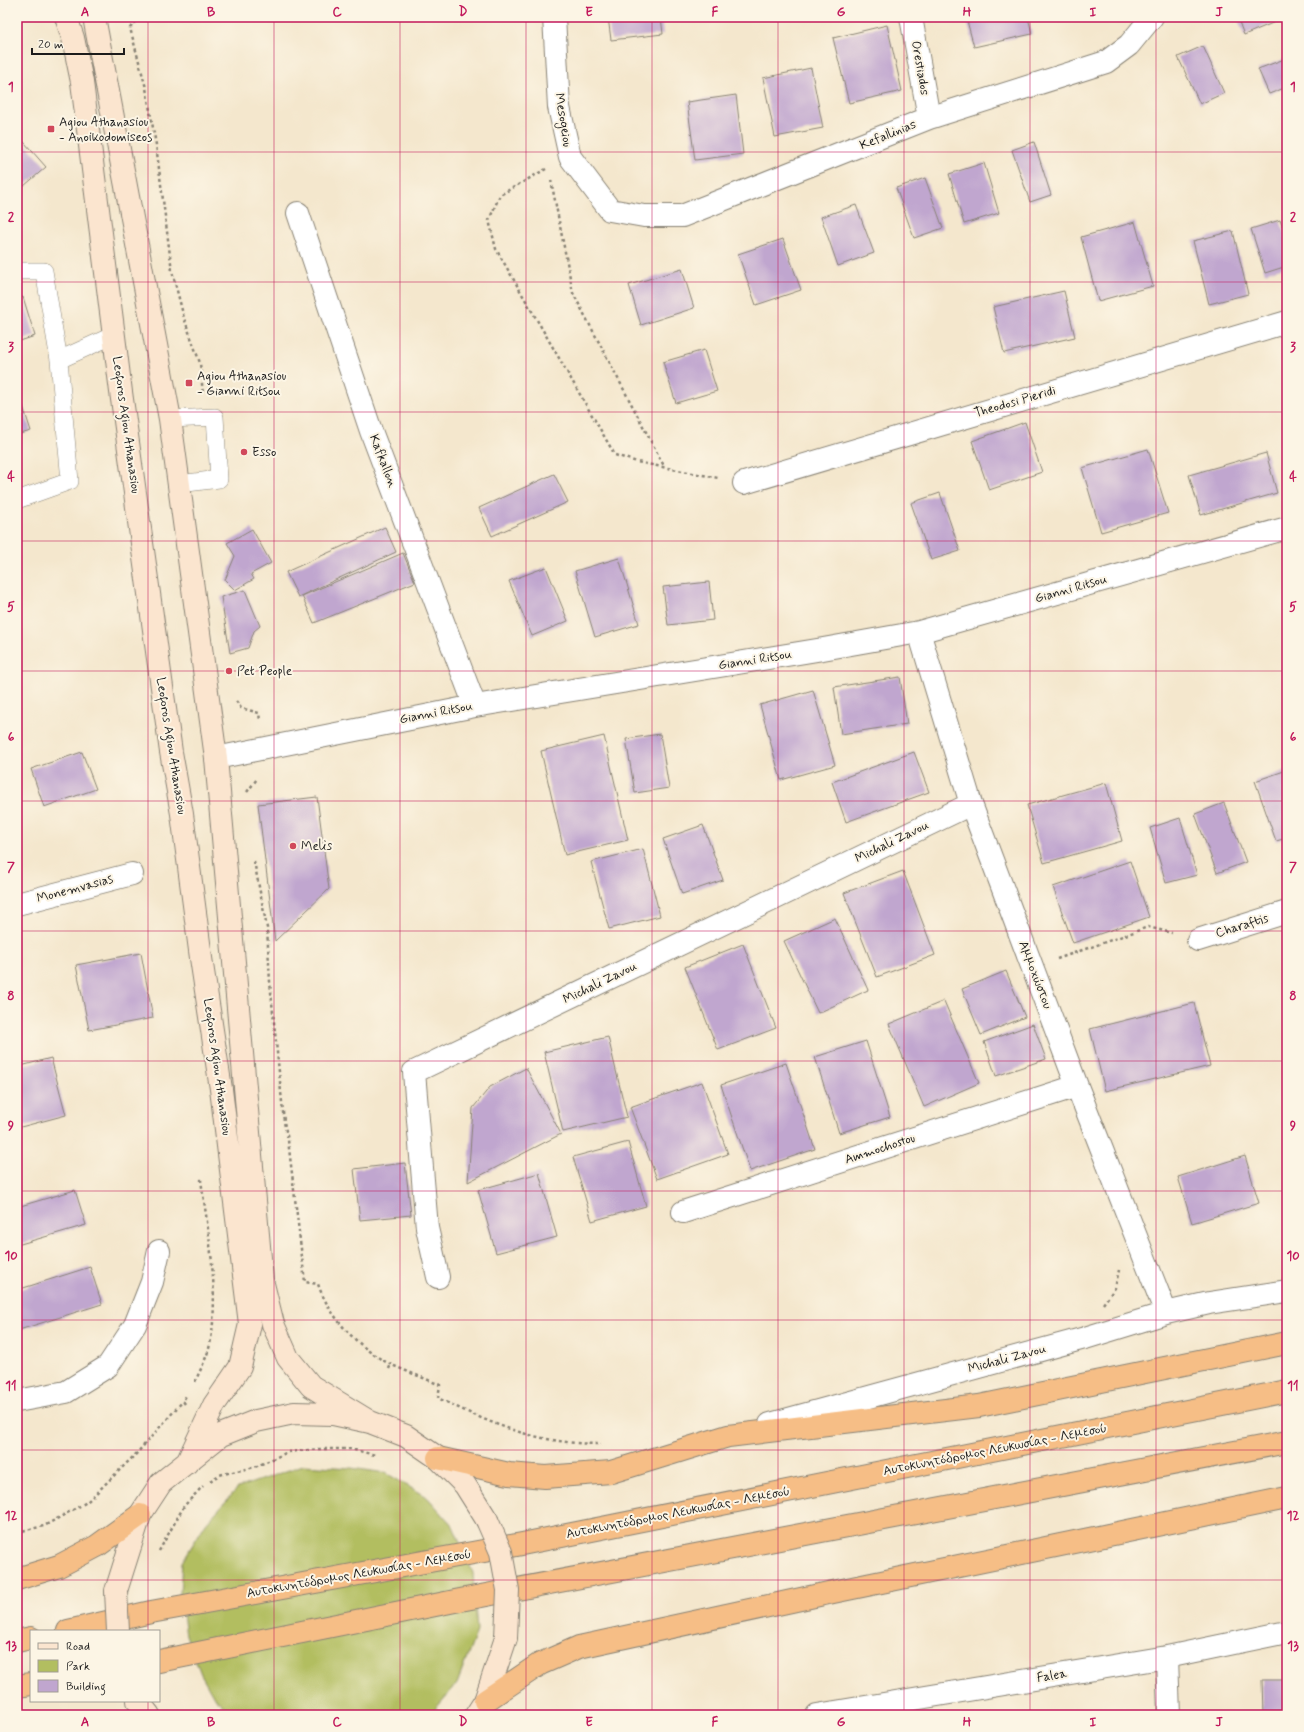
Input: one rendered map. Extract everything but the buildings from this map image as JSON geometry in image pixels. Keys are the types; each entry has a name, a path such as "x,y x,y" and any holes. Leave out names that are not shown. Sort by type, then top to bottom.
{"highway":[{"path":"438,1458 509,1474 552,1476 611,1472 728,1436 979,1406 1287,1343"},
{"name":"Αυτοκινητόδρομος Λευκωσίας - Λεμεσού","path":"72,1630 151,1612 522,1544 1287,1391"},
{"path":"160,1661 455,1601 1287,1442"},
{"path":"481,1708 540,1664 579,1647 833,1592 1287,1498"},
{"path":"17,1579 59,1566 97,1546 140,1515"},
{"path":"17,1641 30,1638"},
{"path":"17,1686 30,1684"}],"main road":[{"name":"Leoforos Agiou Athanasiou","path":"66,17 73,38 82,82 114,335 171,752 182,814 201,958 221,1089 250,1324 240,1367 214,1405 187,1463"},
{"name":"Leoforos Agiou Athanasiou","path":"94,17 170,419 216,758 262,1280 273,1324 288,1358 311,1386 370,1422"},
{"path":"118,1630 116,1591 140,1515 161,1483 221,1435 256,1420 294,1413 332,1414 370,1422 406,1436 438,1458 465,1485 487,1520 501,1552 508,1590 506,1638 481,1708"}],"street":[{"name":"Mesogeiou","path":"554,17 559,107 570,157 610,210"},
{"name":"Orestiados","path":"911,17 929,118"},
{"name":"Kefallinias","path":"610,210 644,216 682,216 929,118 1106,62 1129,45 1152,17"},
{"name":"Kafkallon","path":"298,213 371,431 475,706"},
{"name":"Theodosi Pieridi","path":"744,483 1287,322"},
{"name":"Gianni Ritsou","path":"216,758 475,706 816,651 919,632 1287,528"},
{"name":"Αμμοχώστου","path":"919,632 971,804 1076,1086 1166,1313"},
{"name":"Michali Zavou","path":"438,1277 428,1228 414,1072 971,804"},
{"name":"Monemvasias","path":"17,904 132,874"},
{"name":"Charaftis","path":"1198,940 1287,912"},
{"name":"Ammochostou","path":"683,1212 1076,1086"},
{"path":"17,1401 66,1392 108,1366 135,1325 152,1282 160,1251"},
{"name":"Michali Zavou","path":"728,1436 1085,1338 1166,1313 1209,1303 1287,1291"},
{"name":"Falea","path":"817,1715 1167,1657 1287,1632"},
{"path":"1167,1657 1169,1715"}],"lane":[{"path":"17,271 44,271 59,360 70,481 17,500"},
{"path":"59,360 114,335"},
{"path":"170,419 215,417 219,479 179,484"}],"path":[{"path":"570,157 500,194 490,220 496,249 615,455 637,462 744,483"},
{"path":"549,168 573,293 664,467"},
{"path":"1032,967 1148,927 1198,940"},
{"path":"1101,1305 1115,1288 1120,1267"},
{"path":"390,1369 391,1364 440,1385 438,1398 474,1415 516,1431 551,1440 606,1444"},
{"path":"17,1532 44,1526 87,1502 137,1453 183,1401"},
{"path":"156,1557 184,1506 206,1484 219,1475 255,1466 288,1452 319,1449 352,1449 378,1456"}],"green space":[{"path":"303,1465 351,1468 386,1473 428,1498 453,1526 473,1573 477,1631 457,1684 430,1715 236,1715 215,1699 201,1674 186,1635 180,1594 182,1562 206,1523 238,1488"}],"place":[{"name":"Agiou Athanasiou - Anoikodomiseos","path":"51,129"},
{"name":"Agiou Athanasiou - Gianni Ritsou","path":"189,383"},
{"name":"Esso","path":"244,452"},
{"name":"Pet People","path":"229,671"},
{"name":"Melis","path":"293,846"}]}
